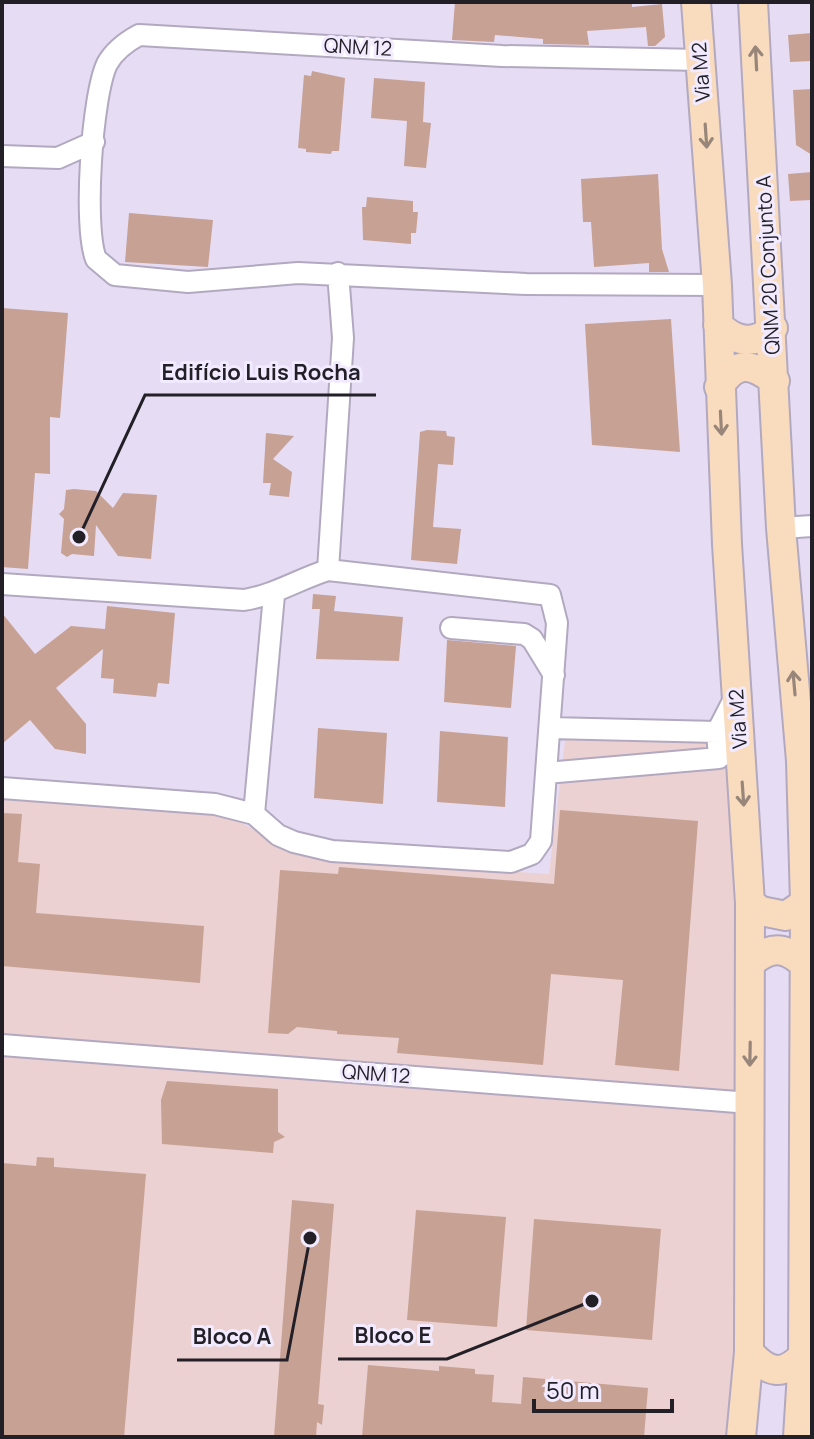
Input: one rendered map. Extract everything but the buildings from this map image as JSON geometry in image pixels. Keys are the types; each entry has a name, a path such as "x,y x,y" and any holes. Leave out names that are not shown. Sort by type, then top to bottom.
{"main road":[{"name":"Via M2","path":"696,2 717,285 719,387 752,962 749,1352 741,1437"},
{"name":"QNM 20 Conjunto A","path":"753,2 773,328 781,528"},
{"path":"718,325 728,335 750,340 759,340 773,328"},
{"path":"719,387 728,372 738,366 757,368 775,381"},
{"path":"781,528 806,758 803,1356 798,1437"},
{"path":"750,903 761,911 786,916 805,903"},
{"path":"752,962 761,954 783,949 804,964"},
{"path":"749,1352 760,1364 777,1372 788,1369 803,1356"}],"street":[{"name":"QNM 12","path":"700,60 502,56 139,35 118,50 107,64 94,142 89,217 92,250 102,266 115,275 188,282 338,273 526,284 717,285"},
{"path":"2,156 58,158 94,142"},
{"path":"58,158 92,179"},
{"path":"328,570 343,338 338,273"},
{"path":"781,528 812,526"},
{"path":"2,584 244,600 274,595 307,577 328,570 550,595 557,623 541,841 532,854 511,862 332,851 278,835 254,814 197,802 2,788"},
{"path":"254,814 274,595"},
{"path":"451,628 524,634 532,639 554,675"},
{"path":"546,773 719,758 717,732 736,695"},
{"path":"550,728 717,732"},
{"name":"QNM 12","path":"2,1045 750,1103"}],"shaded area":[{"path":"566,733 729,733 740,1041 735,1349 725,1437 2,1437 2,799 215,813 231,817 283,846 329,859 549,874"}],"place":[{"name":"Edifício Luis Rocha","path":"79,537"},
{"name":"Bloco A","path":"310,1238"},
{"name":"Bloco E","path":"592,1301"}]}
